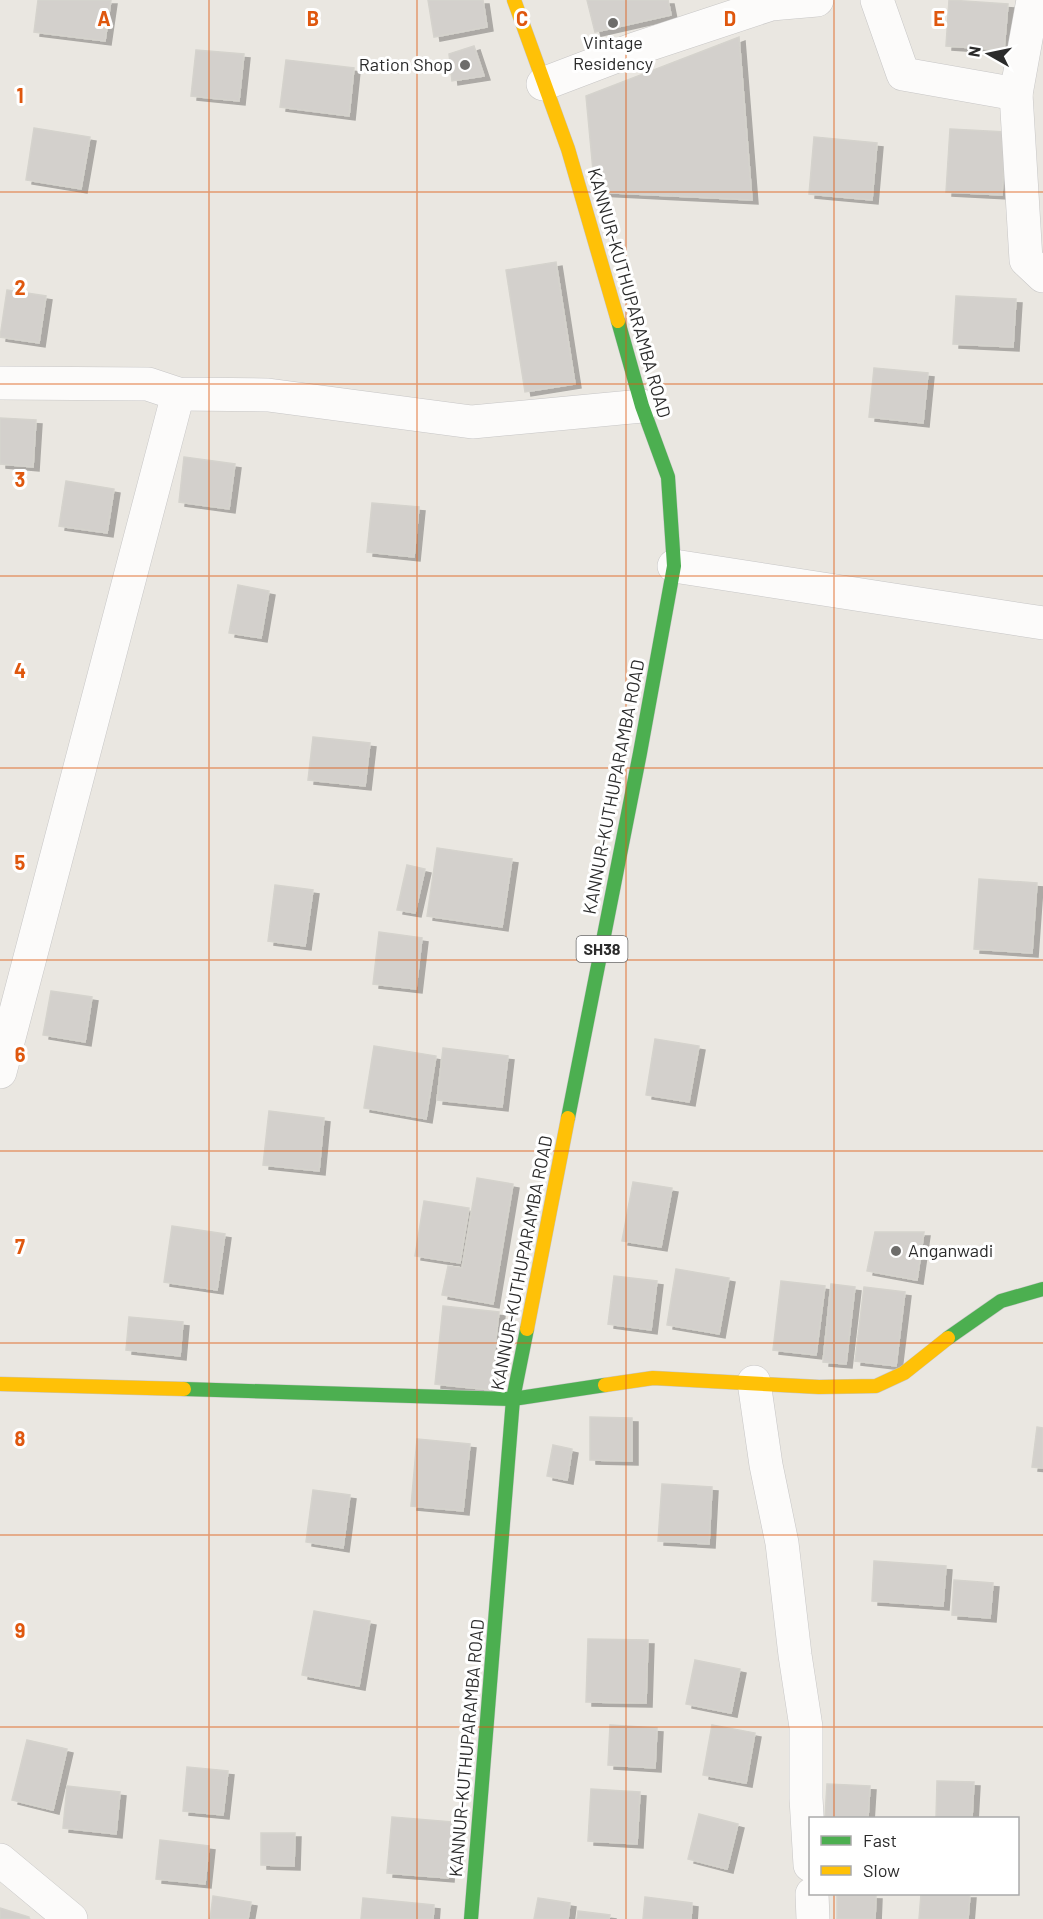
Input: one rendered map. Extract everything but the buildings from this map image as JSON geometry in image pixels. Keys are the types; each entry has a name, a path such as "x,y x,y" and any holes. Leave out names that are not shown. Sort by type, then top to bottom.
{"main road":[{"name":"KANNUR-KUTHUPARAMBA ROAD","path":"471,1919 513,1399 640,753 674,566 668,477 642,406 568,149 514,0"},
{"path":"0,1384 513,1399 653,1378 819,1387 876,1386 904,1373 1001,1301 1043,1289"}],"street":[{"path":"543,84 635,49 771,4 817,0"},
{"path":"877,0 903,74 1016,94"},
{"path":"1033,0 1016,94 1026,260 1043,276"},
{"path":"0,383 148,384 178,394 268,395 472,422 642,406"},
{"path":"0,1072 178,394"},
{"path":"674,566 1043,623"},
{"path":"754,1382 766,1465 782,1543 806,1727 809,1848"},
{"path":"0,1860 71,1919"},
{"path":"812,1895 813,1919"}],"traffic: fast":[{"path":"568,1118 640,753 674,566 668,477 642,406 618,321"},
{"path":"948,1338 1001,1301 1043,1289"},
{"path":"471,1919 513,1399 527,1329"},
{"path":"184,1389 513,1399 605,1385"}],"traffic: slow":[{"path":"514,0 568,149 618,321"},
{"path":"527,1329 568,1118"},
{"path":"605,1385 653,1378 819,1387 876,1386 904,1373 948,1338"},
{"path":"0,1384 184,1389"}],"place":[{"name":"Vintage Residency","path":"613,23"},
{"name":"Ration Shop","path":"465,65"},
{"name":"Anganwadi","path":"896,1251"}]}
